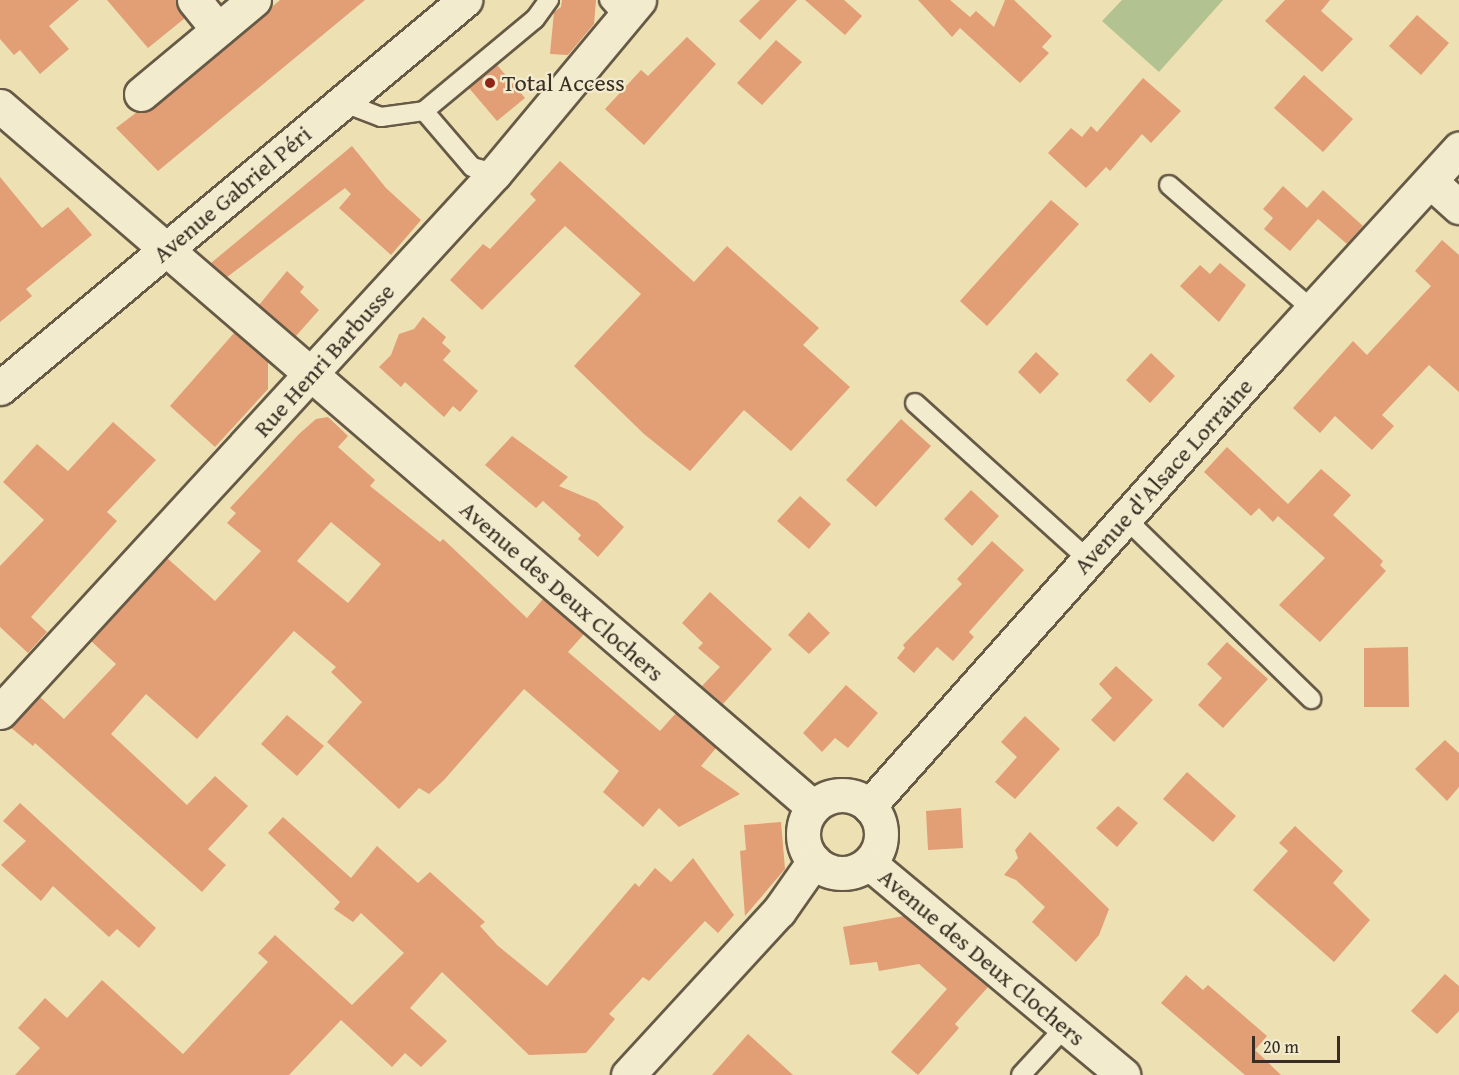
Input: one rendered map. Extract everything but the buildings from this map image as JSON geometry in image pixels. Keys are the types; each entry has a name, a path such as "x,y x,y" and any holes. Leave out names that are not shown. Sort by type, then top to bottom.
{"street":[{"path":"194,0 218,30"},
{"path":"141,94 254,0"},
{"name":"Avenue Gabriel Péri","path":"0,388 465,0"},
{"name":"Rue Henri Barbusse","path":"0,712 495,173 625,6"},
{"path":"0,106 111,204 167,247"},
{"name":"Avenue d'Alsace Lorraine","path":"869,806 1459,149"},
{"path":"1430,181 1459,207"},
{"name":"Avenue des Deux Clochers","path":"167,247 310,375 813,807"},
{"path":"835,795 859,798 869,806 881,828 881,840 869,863 847,873 829,870 814,861 807,852 803,829 813,807 835,795"},
{"path":"628,1075 779,911 814,861"},
{"name":"Avenue des Deux Clochers","path":"869,863 1123,1075"}],"lane":[{"path":"342,102 381,117 424,111 536,19 549,0"},
{"path":"424,111 472,167 495,173"},
{"path":"1169,185 1313,310"},
{"path":"915,403 1089,560"},
{"path":"1125,519 1311,699"},
{"path":"1021,1075 1066,1026"}],"green space":[{"path":"1122,0 1223,0 1159,72 1102,21"}],"place":[{"name":"Total Access","path":"490,83"}]}
